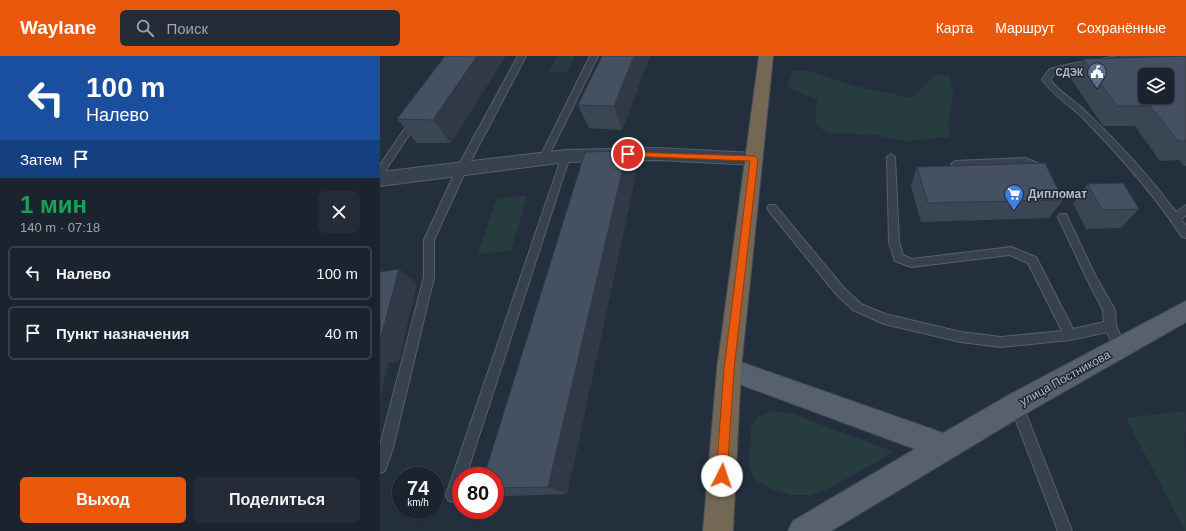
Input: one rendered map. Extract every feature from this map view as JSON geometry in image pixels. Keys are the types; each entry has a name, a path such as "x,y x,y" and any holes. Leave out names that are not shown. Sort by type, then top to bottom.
{"highway":[{"path":"718,531 729,369 766,56"}],"main road":[{"name":"улица Постникова","path":"803,531 1016,405 1115,336 1186,311"},
{"path":"729,369 945,447"}],"street":[{"path":"380,179 566,156 658,154 754,159"}],"lane":[{"path":"380,466 429,277 429,240 462,170 522,56"},
{"path":"543,159 594,56"},
{"path":"1186,60 1168,56 1119,58 1053,71 1046,78 1051,88 1081,111 1119,151 1176,218 1186,234"},
{"path":"380,172 419,114"},
{"path":"462,467 566,156"},
{"path":"891,157 894,242 899,258 911,263 1011,251 1032,260 1070,335"},
{"path":"955,164 1025,161 1039,167 1048,185"},
{"path":"772,208 840,291 857,307 884,320 961,337 1001,342 1070,335 1115,336 1109,310 1091,277 1063,217"},
{"path":"1176,218 1186,209"},
{"path":"1016,405 1065,531"}],"green space":[{"path":"557,56 575,56 567,72 549,72"},
{"path":"792,70 809,71 854,86 912,98 936,74 950,76 953,94 948,122 949,137 905,141 875,135 827,133 815,123 817,100 787,87"},
{"path":"527,196 511,251 478,254 497,198"},
{"path":"773,411 790,413 894,452 830,488 810,495 791,495 772,489 757,481 749,468 751,426 759,416"},
{"path":"1185,411 1186,531 1126,418"}],"building":[{"path":"445,56 477,56 433,120 397,119"},
{"path":"602,56 634,56 614,106 578,105"},
{"path":"1186,56 1186,141 1178,141 1150,106 1117,106 1083,59"},
{"path":"627,151 548,487 504,488 504,467 487,467 585,152"},
{"path":"1045,163 1063,200 928,203 917,167"},
{"path":"1123,183 1139,209 1102,210 1088,184"},
{"path":"399,269 380,341 380,272"}],"place":[{"name":"СДЭК","path":"1097,89"},
{"name":"Дипломат","path":"1014,211"}],"route":[{"path":"628,154 754,159 729,369 722,476"}]}
